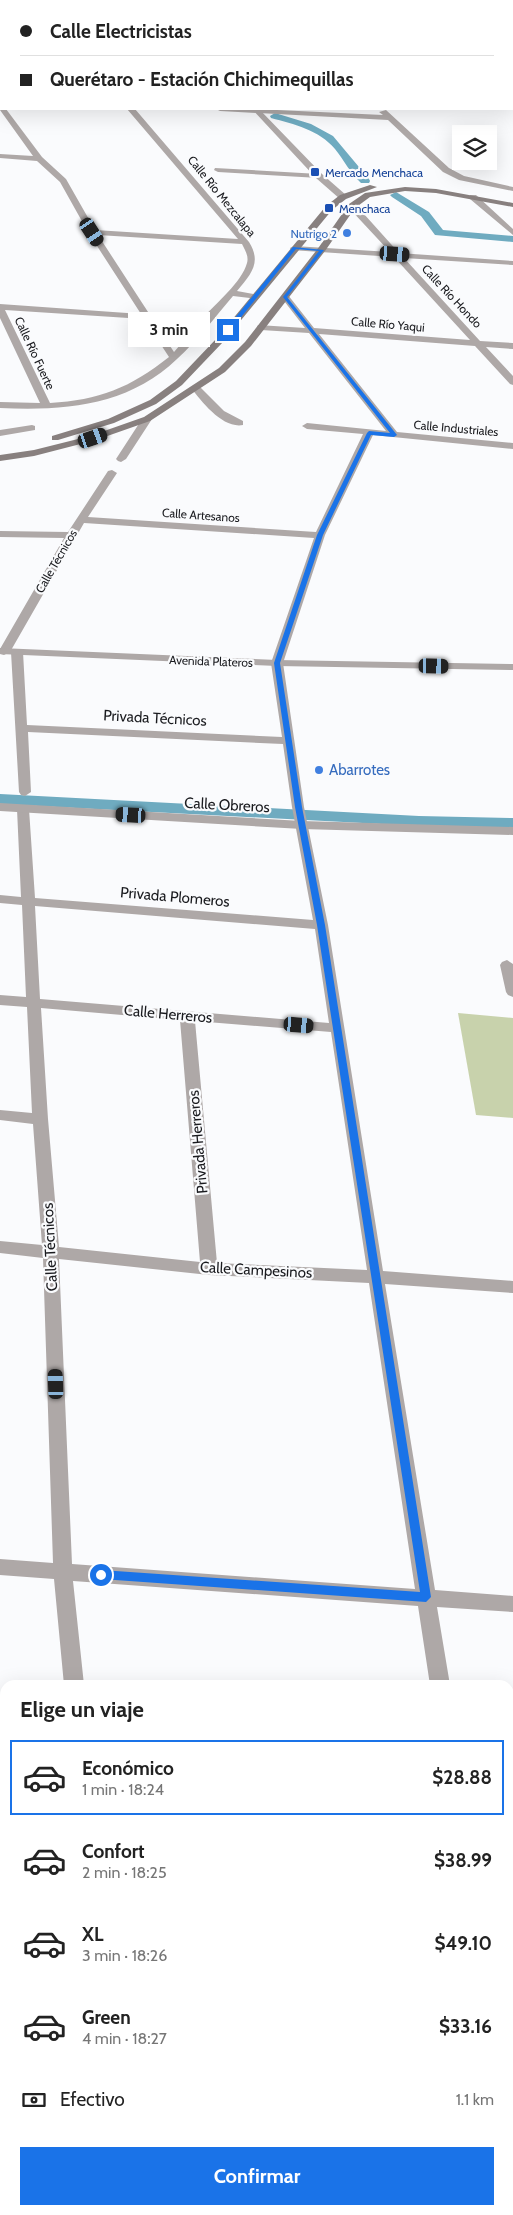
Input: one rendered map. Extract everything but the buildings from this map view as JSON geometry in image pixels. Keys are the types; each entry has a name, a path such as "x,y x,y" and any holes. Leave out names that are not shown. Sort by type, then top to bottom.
{"main road":[{"path":"0,450 40,442 111,421 153,402 179,383 220,340 294,248 329,208 343,197 357,191 382,185 408,182 445,184"},
{"path":"459,185 513,196"},
{"path":"0,458 34,453 93,438 147,419 222,370 261,328 322,250 352,206 368,195 405,189 436,191 513,205"}],"street":[{"path":"3,110 39,159 63,181 92,232 173,357"},
{"name":"Calle Río Mezcalapa","path":"47,407 78,405 113,396 135,386 173,357 231,293 251,266 252,258 244,242 184,168 132,110"},
{"path":"256,110 390,118"},
{"path":"256,110 319,176 343,197"},
{"path":"381,110 446,170 457,176 513,189"},
{"path":"0,156 39,159"},
{"path":"218,170 319,176"},
{"path":"473,197 513,233"},
{"name":"Calle Río Hondo","path":"352,206 513,382"},
{"path":"92,232 244,242"},
{"path":"294,248 513,263"},
{"path":"231,293 255,297"},
{"path":"285,297 394,435"},
{"path":"0,308 205,321"},
{"name":"Calle Río Fuerte","path":"0,308 47,407"},
{"name":"Calle Río Yaqui","path":"261,328 513,346"},
{"path":"196,388 214,410 227,419 240,423"},
{"path":"0,404 47,407"},
{"path":"121,459 147,419"},
{"name":"Calle Industriales","path":"307,426 513,446"},
{"path":"0,433 32,428"},
{"path":"369,433 320,535 277,663 301,819 321,925 439,1680"},
{"name":"Calle Técnicos","path":"2,651 71,535 112,473"},
{"name":"Calle Artesanos","path":"81,520 320,535"},
{"path":"0,534 71,535"},
{"name":"Avenida Plateros","path":"2,651 277,663 513,667"},
{"path":"17,652 25,792"},
{"name":"Privada Técnicos","path":"20,728 288,741"},
{"name":"Calle Obreros","path":"0,807 301,819 513,831"},
{"name":"Calle Técnicos","path":"23,809 40,1119 51,1252 63,1572 74,1680"},
{"name":"Privada Plomeros","path":"0,899 321,925"},
{"path":"507,964 513,992"},
{"name":"Calle Herreros","path":"0,1000 336,1028"},
{"name":"Privada Herreros","path":"187,1016 209,1269"},
{"path":"0,1116 40,1119"},
{"name":"Calle Campesinos","path":"0,1247 209,1269 513,1287"},
{"path":"0,1567 513,1604"}],"green space":[{"path":"458,1013 513,1018 513,1118 476,1115"}],"waterway":[{"path":"275,116 307,126 329,138 336,144 365,181"},
{"path":"396,195 425,214 439,233 513,239"},
{"path":"0,799 419,821 513,823"}],"place":[{"name":"Mercado Menchaca","path":"315,172"},
{"name":"Menchaca","path":"329,208"},
{"name":"Nutrigo 2","path":"347,233"},
{"name":"Abarrotes","path":"319,770"}],"route":[{"path":"101,1575 426,1597 321,925 298,807 277,663 320,535 369,433 394,435 285,297 322,250 294,248 228,330"}]}
